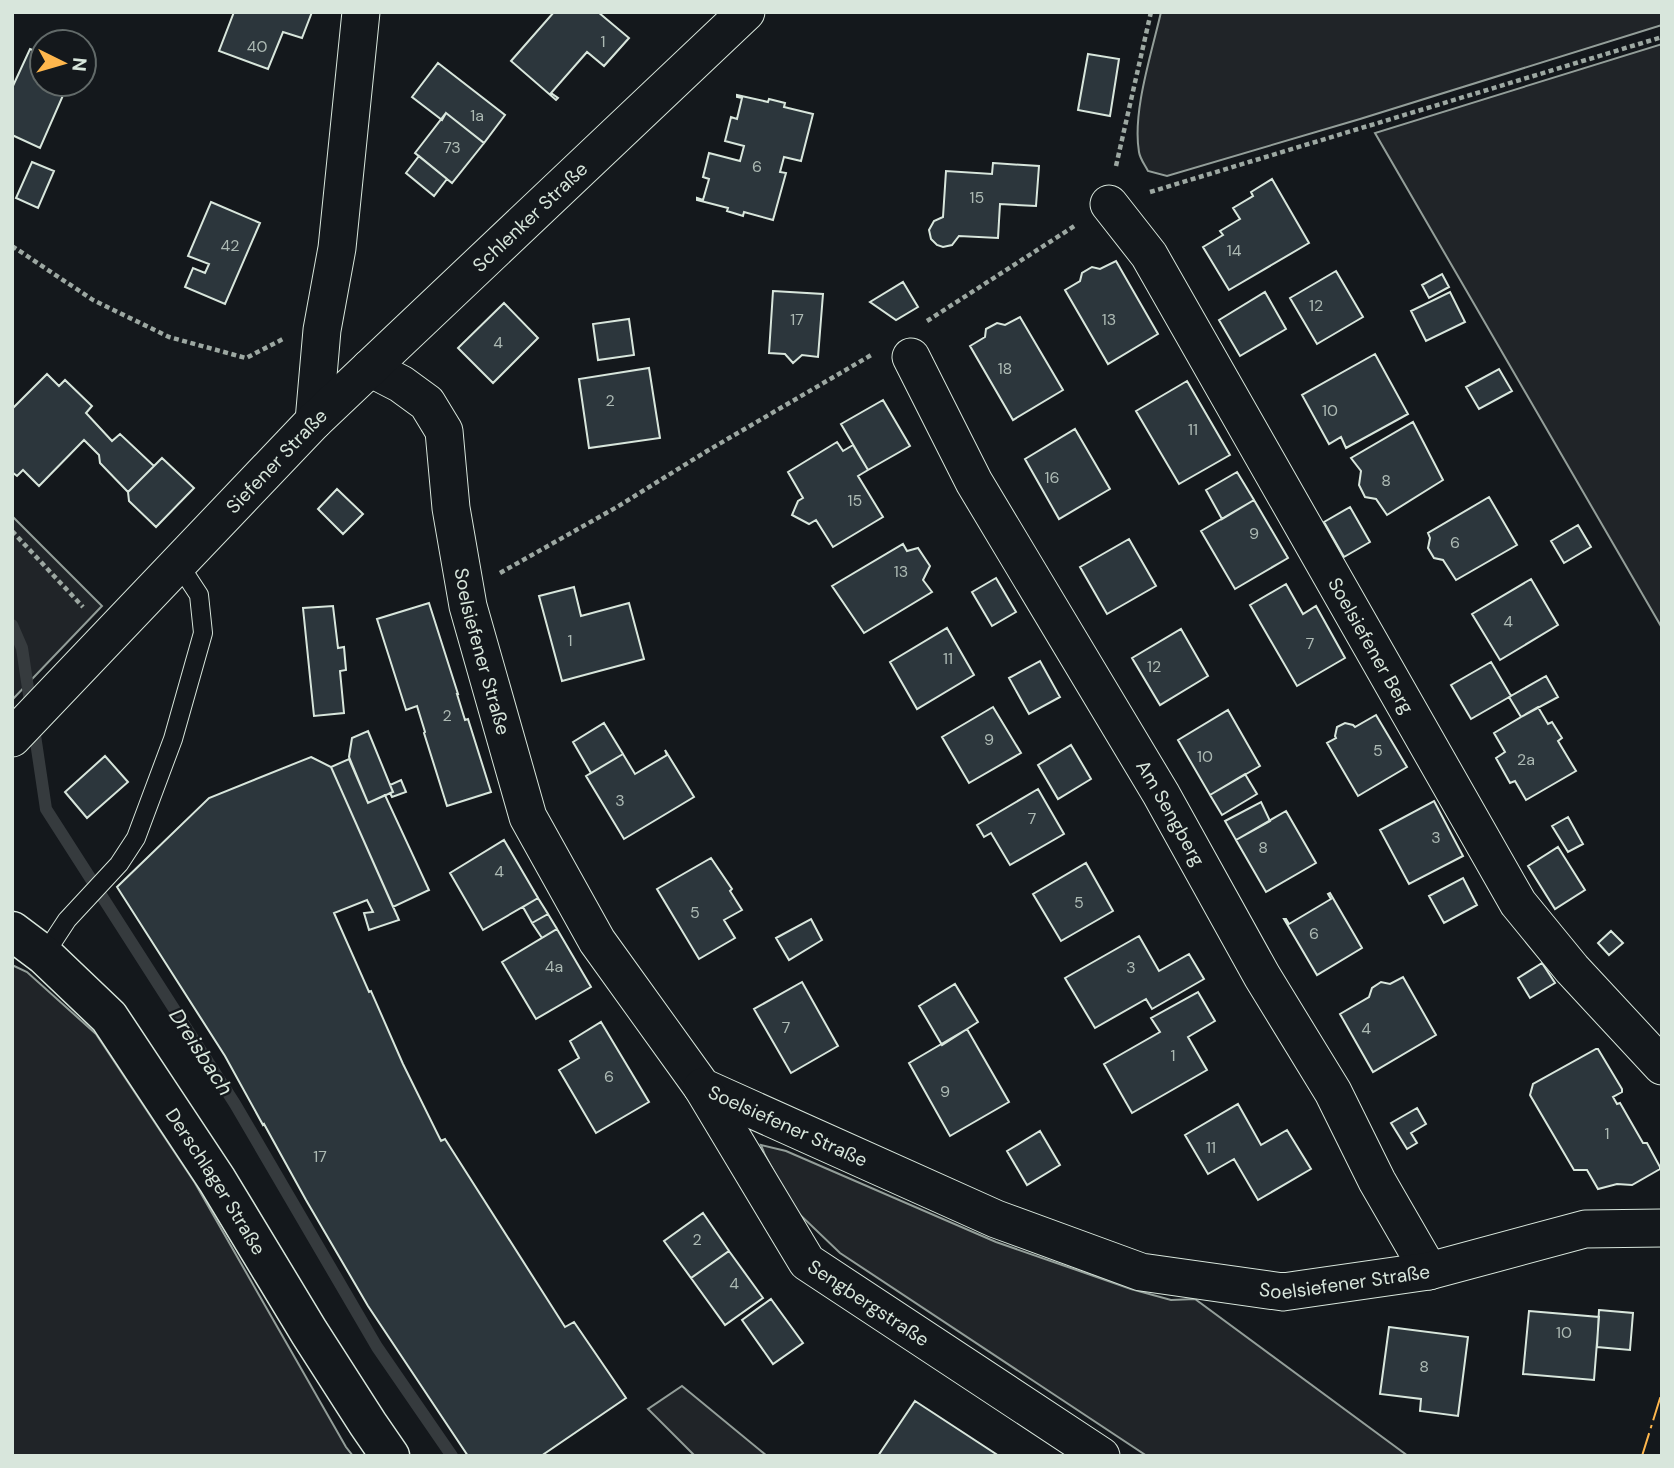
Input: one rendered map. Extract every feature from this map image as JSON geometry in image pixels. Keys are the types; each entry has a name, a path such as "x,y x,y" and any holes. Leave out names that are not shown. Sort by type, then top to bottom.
{"main road":[{"name":"Derschlager Straße","path":"12,931 44,955 109,1017 217,1180 316,1343 390,1456"}],"street":[{"name":"Siefener Straße","path":"16,734 314,421 321,330 337,248 361,12"},
{"name":"Schlenker Straße","path":"314,421 746,12"},
{"name":"Soelsiefener Berg","path":"1109,204 1149,255 1518,902 1572,969 1662,1066"},
{"name":"Am Sengberg","path":"904,349 974,482 1161,794 1262,976 1333,1093 1377,1181 1429,1271"},
{"name":"Soelsiefener Straße","path":"370,368 401,384 427,403 444,430 451,508 468,606 528,817 597,941 702,1087 996,1219 1141,1272 1283,1292 1429,1271 1585,1229 1662,1228"},
{"name":"Sengbergstraße","path":"702,1087 807,1262 1101,1456"}],"lane":[{"path":"44,955 67,920 120,864 136,838 173,738 203,633 199,595 178,563"}],"path":[{"path":"1109,204 1125,122 1152,12"},
{"path":"468,606 501,572 617,508 707,451 904,349 1109,204 1662,37"},
{"path":"12,246 93,300 169,337 246,358 301,330 321,330"},
{"path":"12,531 110,635"}],"shaded area":[{"path":"1161,12 1662,12 1662,25 1167,176 1148,171 1140,155 1138,136 1144,82"},
{"path":"1662,44 1662,628 1375,133"},
{"path":"12,516 102,606 12,700"},
{"path":"12,965 27,972 96,1034 195,1183 353,1456 12,1456"},
{"path":"761,1145 786,1151 996,1242 1131,1289 1171,1300 1195,1299 1408,1456 1147,1456 840,1253 794,1209"},
{"path":"682,1386 767,1456 695,1456 648,1409"}],"building":[{"path":"234,12 312,12 302,38 283,32 268,69 219,51"},
{"path":"554,12 598,12 629,38 604,66 587,52 551,93 558,98 556,100 511,61"},
{"path":"28,53 28,98 62,98 40,148 12,135 12,88"},
{"path":"1088,54 1119,59 1110,116 1078,110"},
{"path":"438,63 505,115 484,143 446,113 442,120 412,97"},
{"path":"737,95 785,103 784,107 813,114 801,161 784,157 780,172 786,173 773,220 744,212 743,216 727,211 728,208 697,200 703,200 709,179 703,177 709,153 740,161 744,146 725,141 731,117 737,119 742,98"},
{"path":"446,113 484,143 452,183 415,153"},
{"path":"419,156 447,179 434,196 406,173"},
{"path":"32,162 54,171 38,208 16,198"},
{"path":"993,163 1039,166 1036,206 1000,204 998,238 959,236 952,245 937,245 931,239 929,230 934,221 943,217 946,171 992,174"},
{"path":"1272,179 1309,243 1229,290 1203,247 1223,235 1220,231 1240,219 1233,208 1253,196 1251,192"},
{"path":"211,202 260,223 225,304 185,287 193,268 205,273 209,264 188,256"},
{"path":"1116,261 1158,334 1108,364 1065,290 1080,281 1082,273 1092,267 1100,269"},
{"path":"1336,271 1363,317 1317,344 1290,298"},
{"path":"1442,274 1449,287 1429,298 1422,285"},
{"path":"903,282 918,307 896,320 870,302"},
{"path":"773,291 823,294 818,357 802,355 793,363 785,354 769,353"},
{"path":"1265,292 1286,329 1240,356 1219,320"},
{"path":"1450,292 1465,322 1426,341 1411,311"},
{"path":"504,303 538,338 493,383 458,348"},
{"path":"1020,317 1063,390 1013,420 970,346 985,337 986,329 997,323 1005,325"},
{"path":"629,319 634,355 598,360 593,324"},
{"path":"1375,354 1408,414 1346,448 1341,437 1329,444 1302,395"},
{"path":"649,368 660,438 589,448 579,379"},
{"path":"1499,369 1512,391 1479,409 1466,387"},
{"path":"47,374 59,386 65,380 92,406 86,413 112,441 120,434 154,466 128,492 100,463 99,455 84,440 39,486 23,470 17,476 12,472 12,409"},
{"path":"1187,381 1230,455 1179,484 1136,411"},
{"path":"883,400 910,446 868,470 841,424"},
{"path":"1413,422 1443,480 1387,515 1376,499 1365,497 1359,485 1361,471 1351,458"},
{"path":"1075,429 1110,489 1059,519 1025,459"},
{"path":"837,442 843,451 853,445 868,470 858,476 883,517 833,547 816,520 809,524 792,515 798,501 803,498 788,472"},
{"path":"162,458 194,488 156,527 129,501 128,492"},
{"path":"1237,472 1254,500 1222,519 1206,490"},
{"path":"337,489 363,514 343,534 318,509"},
{"path":"1489,497 1517,545 1456,580 1443,560 1434,558 1428,548 1428,533"},
{"path":"1254,500 1288,558 1235,589 1201,531"},
{"path":"1350,507 1370,542 1344,557 1324,522"},
{"path":"1578,525 1591,547 1564,563 1551,541"},
{"path":"1129,539 1156,586 1107,614 1080,567"},
{"path":"903,544 907,551 918,548 930,566 923,580 932,592 864,633 832,586"},
{"path":"996,578 1016,612 992,626 972,592"},
{"path":"1531,579 1558,625 1500,660 1472,614"},
{"path":"1286,584 1303,614 1316,606 1345,658 1297,686 1250,605"},
{"path":"574,587 581,616 629,603 644,659 562,681 539,596"},
{"path":"429,603 465,720 468,719 491,792 447,806 417,706 406,710 377,619"},
{"path":"333,606 338,648 344,647 346,670 340,671 344,713 314,716 303,608"},
{"path":"947,628 974,675 917,709 890,662"},
{"path":"1181,629 1208,676 1160,705 1132,658"},
{"path":"1040,661 1060,697 1029,714 1009,678"},
{"path":"1491,662 1511,696 1471,719 1451,685"},
{"path":"1546,676 1558,697 1521,717 1509,697"},
{"path":"993,707 1021,753 969,783 942,737"},
{"path":"1538,707 1548,724 1552,722 1562,738 1558,741 1576,771 1526,800 1515,781 1510,783 1496,758 1505,752 1494,733"},
{"path":"1228,710 1260,766 1210,795 1178,740"},
{"path":"1376,715 1407,767 1358,796 1327,743 1336,738 1337,727 1345,723 1355,727"},
{"path":"604,723 623,754 591,773 573,742"},
{"path":"368,731 393,792 368,803 349,757 352,738"},
{"path":"1071,745 1091,779 1058,799 1038,765"},
{"path":"665,750 694,797 624,839 586,776 623,754 635,774 667,755"},
{"path":"105,756 128,782 87,818 65,792"},
{"path":"311,757 331,767 399,920 369,930 364,913 373,912 367,900 334,913 403,1064 441,1141 445,1139 565,1327 574,1322 626,1398 541,1456 468,1456 368,1306 225,1056 117,887 209,798"},
{"path":"349,759 368,803 385,795 429,890 393,907 331,767"},
{"path":"1245,774 1257,794 1222,815 1210,795"},
{"path":"401,780 406,792 392,797 390,785"},
{"path":"1038,789 1064,834 1010,865 991,833 984,837 977,825"},
{"path":"1434,801 1463,856 1409,884 1380,830"},
{"path":"1261,802 1270,821 1236,840 1225,821"},
{"path":"1286,811 1316,863 1266,892 1236,840"},
{"path":"1568,817 1583,844 1568,852 1552,826"},
{"path":"504,840 538,898 483,930 450,873"},
{"path":"1558,847 1585,890 1555,909 1528,866"},
{"path":"711,858 732,889 730,891 742,910 724,920 735,938 699,959 657,889"},
{"path":"1086,863 1113,911 1061,941 1033,894"},
{"path":"1463,878 1477,905 1444,923 1429,896"},
{"path":"1330,893 1362,948 1317,975 1284,919 1289,924 1331,899 1328,894"},
{"path":"538,898 548,914 532,923 523,907"},
{"path":"548,914 557,929 542,938 532,923"},
{"path":"811,919 822,940 789,960 776,938"},
{"path":"557,929 591,987 536,1019 502,962"},
{"path":"1611,931 1623,943 1609,955 1598,943"},
{"path":"1139,936 1159,971 1189,954 1204,979 1152,1009 1146,999 1095,1028 1065,978"},
{"path":"1542,963 1555,983 1530,998 1518,978"},
{"path":"1403,977 1436,1035 1373,1072 1340,1014 1369,997 1372,988 1381,982 1390,984"},
{"path":"802,982 838,1046 791,1073 754,1009"},
{"path":"955,984 978,1022 942,1045 919,1006"},
{"path":"1198,992 1215,1021 1188,1037 1207,1070 1132,1113 1104,1064 1160,1032 1151,1018"},
{"path":"601,1022 649,1102 596,1133 559,1070 579,1058 570,1041"},
{"path":"967,1029 1009,1102 950,1136 909,1063"},
{"path":"1596,1049 1622,1089 1622,1092 1613,1097 1617,1104 1620,1103 1643,1143 1647,1143 1660,1167 1632,1185 1617,1184 1598,1189 1587,1170 1574,1170 1530,1095 1533,1084"},
{"path":"1238,1104 1261,1145 1287,1130 1311,1169 1258,1200 1234,1159 1208,1174 1185,1135"},
{"path":"1417,1108 1426,1124 1411,1133 1417,1143 1407,1149 1391,1123"},
{"path":"1040,1131 1060,1165 1027,1185 1007,1151"},
{"path":"703,1213 729,1251 691,1278 664,1241"},
{"path":"729,1251 763,1298 725,1325 691,1278"},
{"path":"771,1299 803,1343 773,1364 742,1320"},
{"path":"1599,1310 1633,1313 1630,1350 1597,1347"},
{"path":"1529,1311 1599,1317 1594,1380 1523,1374"},
{"path":"1389,1327 1468,1337 1458,1416 1420,1411 1421,1399 1380,1394"},
{"path":"915,1401 999,1456 878,1456"}],"waterway":[{"name":"Dreisbach","path":"12,625 22,648 46,809 235,1104 377,1347 452,1456"}],"power":[{"path":"1642,1456 1662,1392"}]}
